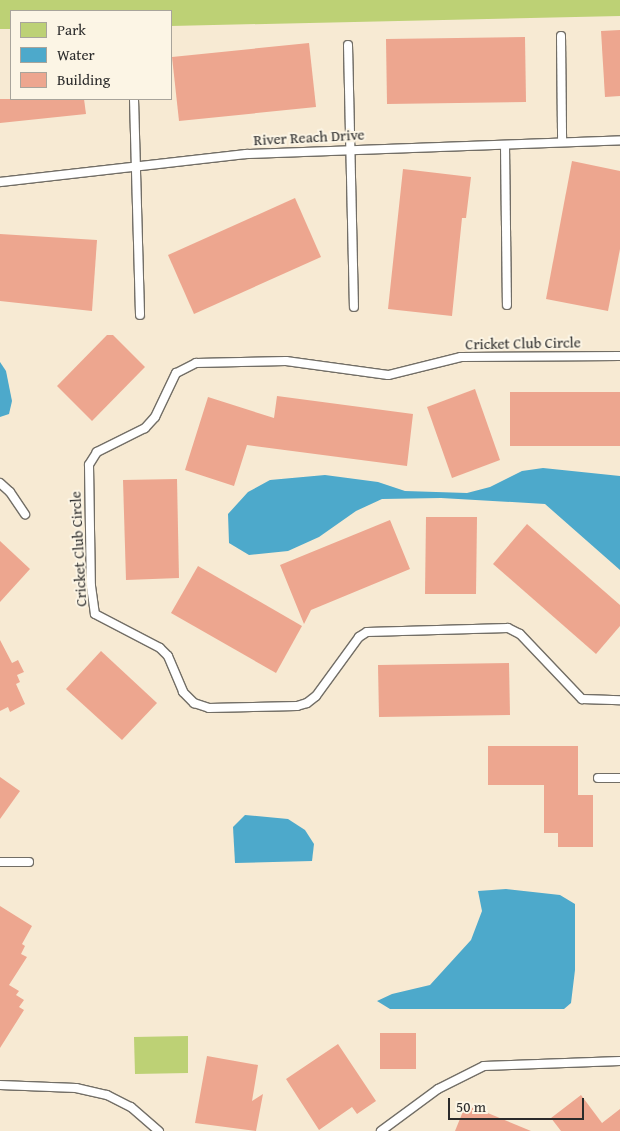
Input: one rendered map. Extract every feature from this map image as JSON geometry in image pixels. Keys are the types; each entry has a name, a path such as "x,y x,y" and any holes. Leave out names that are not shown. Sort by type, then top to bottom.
{"lane":[{"path":"561,36 562,140"},
{"path":"348,45 354,307"},
{"path":"134,100 140,315"},
{"name":"River Reach Drive","path":"0,182 246,154 351,148 505,146 562,140 620,140"},
{"path":"505,146 507,305"},
{"name":"Cricket Club Circle","path":"620,356 461,357 388,375 286,361 196,363 176,373 155,417 145,428 97,452 91,458 89,474 91,586 96,614 160,648 168,656 183,692 194,703 209,708 307,703 316,696 359,637 366,632 508,628 520,634 582,700 620,700"},
{"path":"0,483 10,492 25,514"},
{"path":"598,778 620,778"},
{"path":"0,862 29,862"},
{"path":"381,1131 438,1089 484,1066 620,1061"},
{"path":"0,1085 76,1088 107,1095 131,1107 159,1131"}],"green space":[{"path":"0,0 620,0 620,16 172,26 172,10 10,10 10,29 0,29"},
{"path":"188,1036 188,1073 135,1074 134,1037"}],"water":[{"path":"0,362 6,371 12,401 9,414 0,417"},
{"path":"543,468 620,476 620,570 545,504 441,498 382,499 356,511 319,537 288,551 249,555 229,543 228,514 248,492 270,480 325,475 378,482 405,491 467,493 490,487 522,471"},
{"path":"245,815 288,819 305,830 314,844 312,861 235,863 233,827"},
{"path":"506,889 560,895 575,904 575,970 571,1003 564,1009 390,1009 377,1001 392,994 430,985 471,940 482,911 478,891"}],"building":[{"path":"620,30 620,96 605,97 601,31"},
{"path":"525,37 526,102 387,104 386,39"},
{"path":"309,43 316,107 179,121 172,57"},
{"path":"0,99 84,100 86,114 0,123"},
{"path":"572,161 620,171 620,249 608,311 546,299"},
{"path":"403,169 471,177 466,218 462,218 452,316 388,309"},
{"path":"295,198 321,257 194,314 168,255"},
{"path":"0,234 97,240 92,311 0,301"},
{"path":"107,335 113,335 145,367 92,421 57,386"},
{"path":"475,389 500,460 452,478 427,407"},
{"path":"510,392 620,392 620,446 510,446"},
{"path":"277,396 413,414 407,466 247,445 234,486 185,470 208,397 274,418"},
{"path":"177,479 179,578 126,580 123,480"},
{"path":"426,517 477,517 476,594 425,594"},
{"path":"390,520 410,569 311,610 304,624 280,565"},
{"path":"527,524 620,605 620,626 596,654 493,564"},
{"path":"0,541 30,569 0,602"},
{"path":"198,566 302,626 276,673 171,613"},
{"path":"0,640 12,663 18,660 24,672 17,675 20,682 16,684 25,704 10,712 8,707 0,711"},
{"path":"101,651 157,703 122,740 66,689"},
{"path":"509,663 510,715 379,717 378,665"},
{"path":"488,746 578,746 578,795 593,795 593,847 558,847 558,833 544,833 544,785 488,785"},
{"path":"0,777 20,791 0,819"},
{"path":"0,906 32,926 22,944 25,946 21,954 27,957 9,985 19,991 16,995 24,1000 19,1007 24,1010 0,1048"},
{"path":"380,1033 416,1033 416,1069 380,1069"},
{"path":"338,1044 376,1101 357,1114 352,1107 319,1130 286,1079"},
{"path":"207,1056 258,1065 252,1101 263,1094 256,1131 195,1123"},
{"path":"581,1095 602,1123 620,1109 620,1131 561,1131 551,1118"},
{"path":"466,1104 531,1131 455,1131"}]}
